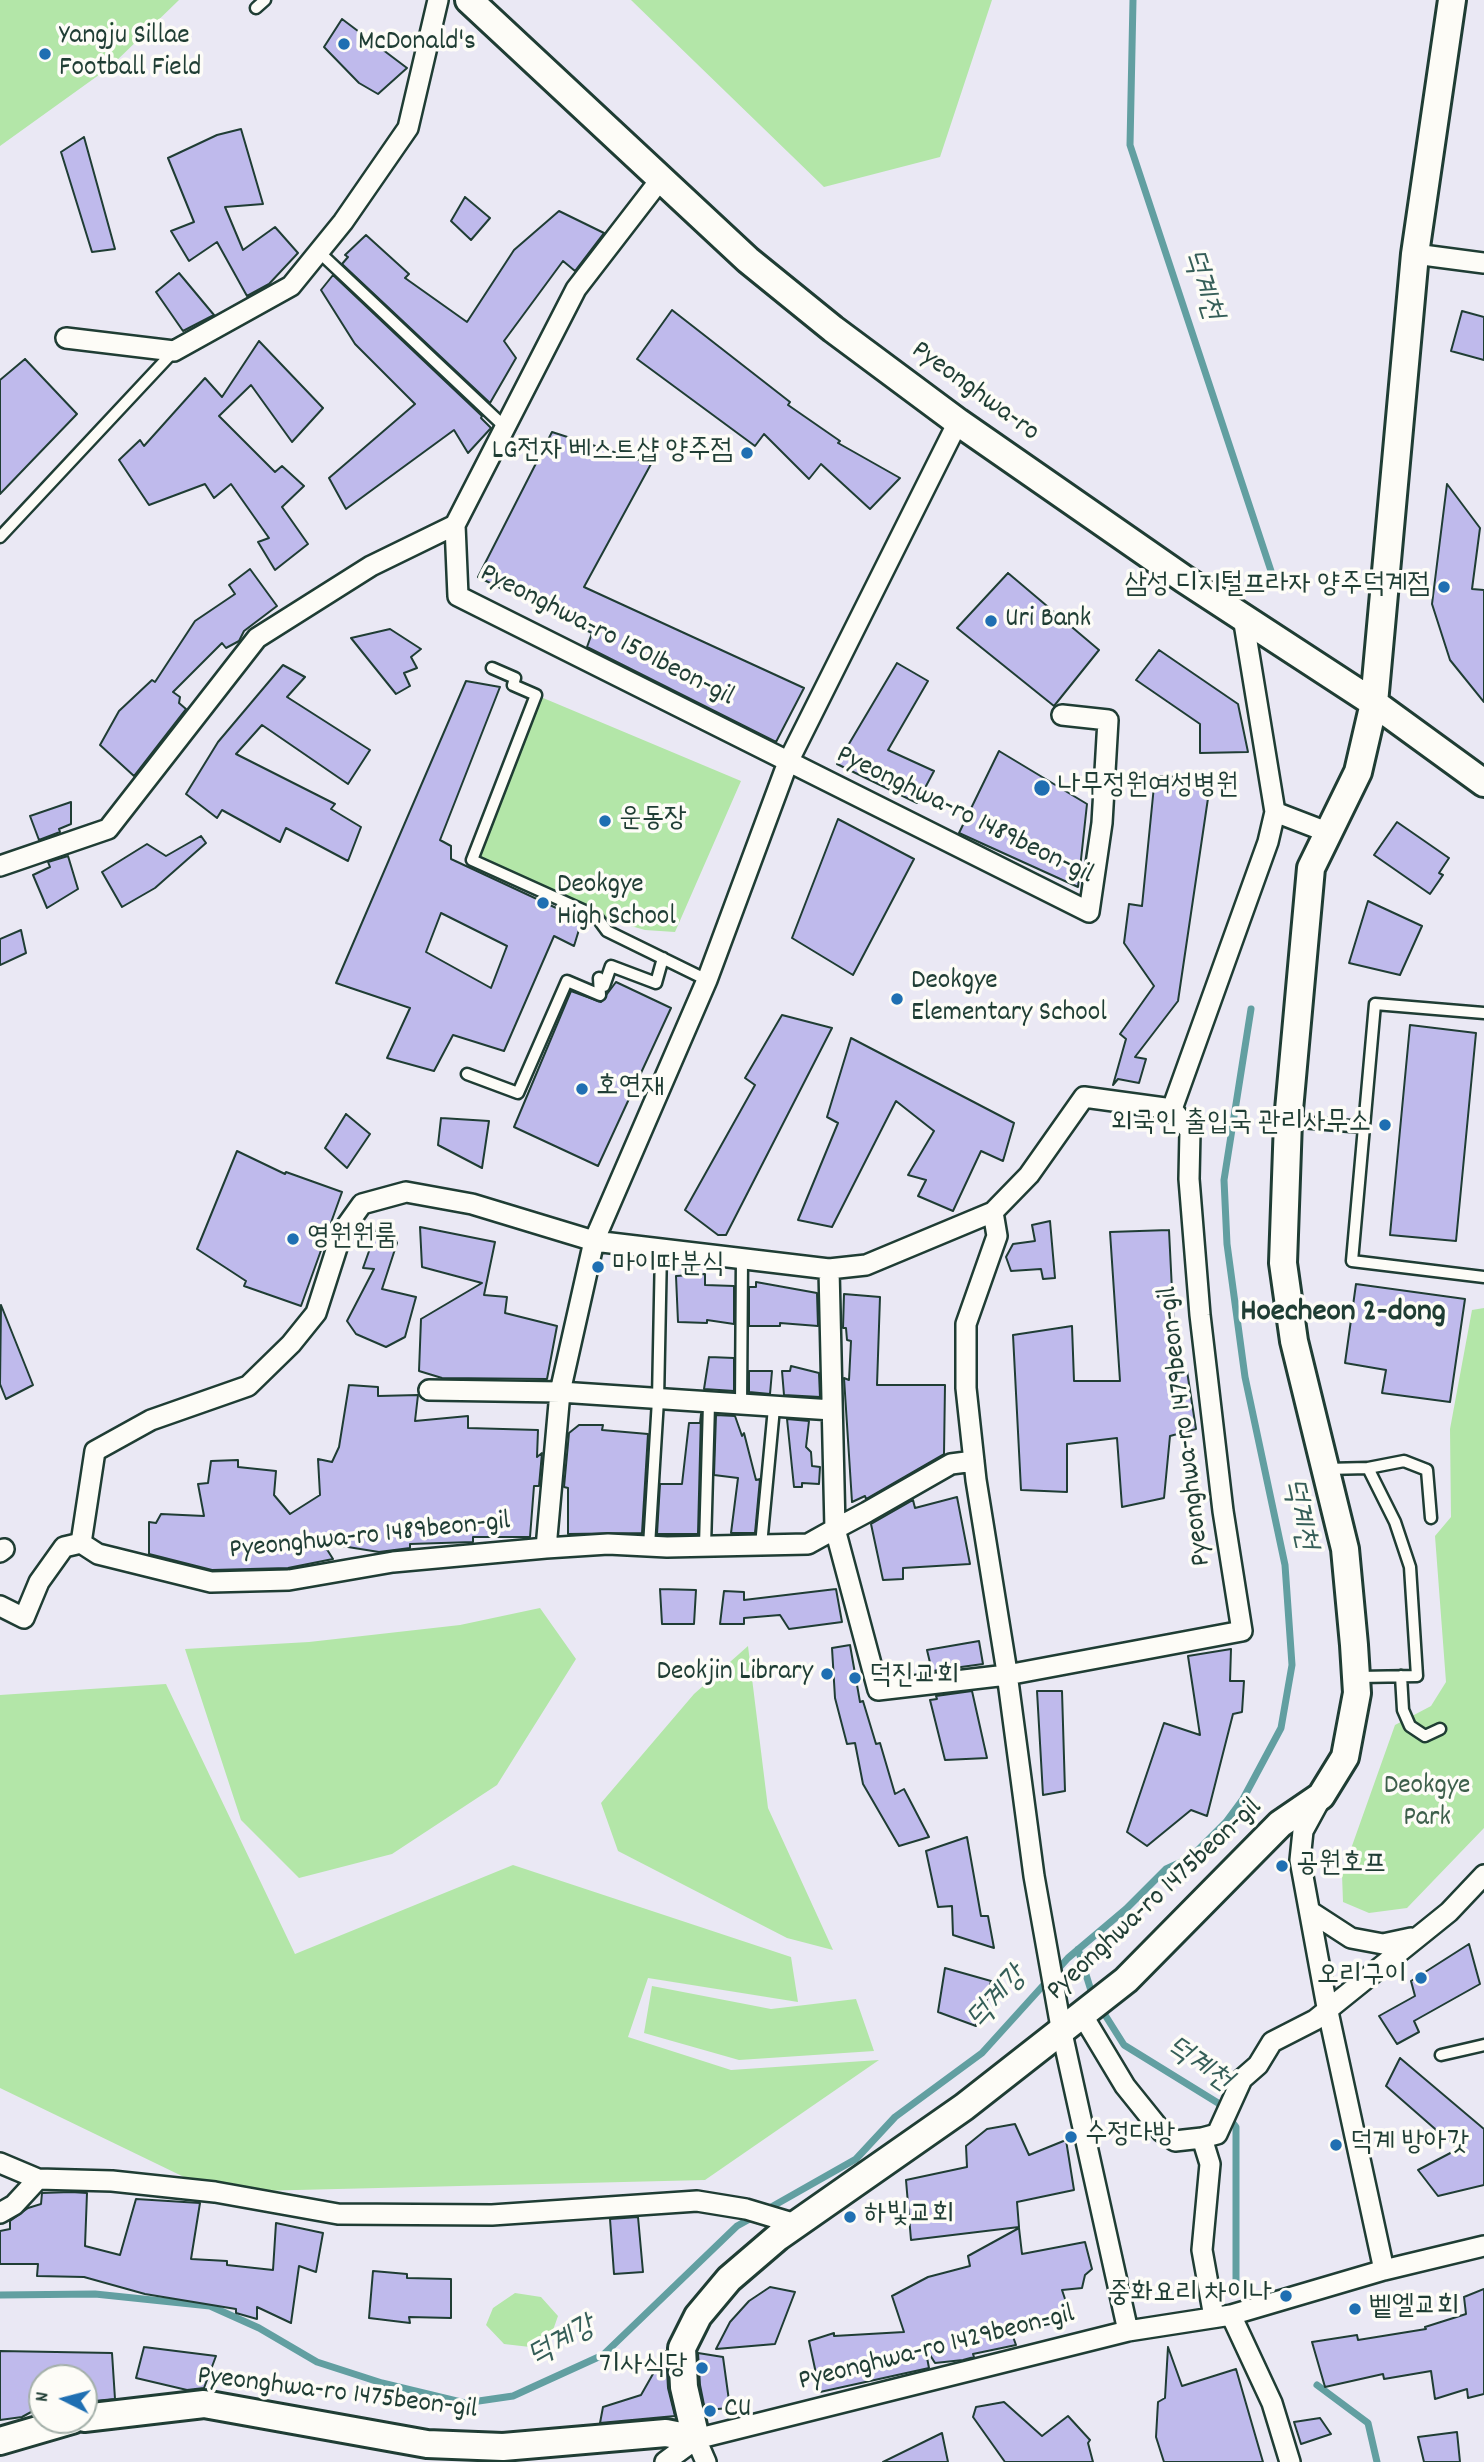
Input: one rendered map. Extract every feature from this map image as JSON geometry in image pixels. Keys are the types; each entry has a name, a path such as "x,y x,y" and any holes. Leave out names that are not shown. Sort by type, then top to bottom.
{"street":[{"path":"66,338 174,351 291,286 343,222 408,128 438,0"},
{"name":"Pyeonghwa-ro","path":"469,0 747,260 822,321 958,422 1374,703 1484,783"},
{"name":"Pyeonghwa-ro 1475beon-gil","path":"1327,2007 1300,1860 1303,1831 1345,1757 1357,1693 1345,1549 1294,1341 1283,1263 1287,1121 1311,868 1326,832 1358,772 1374,703 1415,254 1452,0"},
{"path":"0,866 108,829 257,638 370,566 455,525 507,429 576,289 660,180"},
{"path":"1415,254 1484,262"},
{"name":"Pyeonghwa-ro 1489beon-gil","path":"546,1548 560,1392 594,1241 707,980 788,762 958,422"},
{"name":"Pyeonghwa-ro 1501beon-gil","path":"455,525 458,596 788,762"},
{"path":"0,1606 24,1618 39,1582 64,1547 81,1543 95,1451 151,1420 248,1386 291,1344 316,1313 342,1232 362,1204 407,1192 472,1204 594,1241 829,1269 866,1265 993,1212 1029,1175 1084,1097 1172,1109 1268,842 1275,812 1243,617"},
{"name":"Pyeonghwa-ro 1489beon-gil","path":"788,762 1089,912 1102,823 1108,720 1062,715"},
{"path":"1275,812 1326,832"},
{"name":"Pyeonghwa-ro 1479beon-gil","path":"1007,1675 1241,1631 1223,1511 1200,1315 1189,1179 1190,1130 1172,1109"},
{"path":"993,1212 997,1236 966,1324 966,1388 974,1461 1034,1876 1062,2032 1128,2331"},
{"path":"829,1269 835,1529 878,1690 1007,1675"},
{"path":"429,1390 560,1392 709,1404 832,1410"},
{"name":"Pyeonghwa-ro 1489beon-gil","path":"81,1543 98,1554 211,1582 289,1580 393,1562 608,1544 808,1544 951,1464 974,1461"},
{"name":"Pyeonghwa-ro 1475beon-gil","path":"701,2451 684,2387 682,2348 698,2316 784,2220 964,2107 1085,2015 1110,1994 1280,1824 1321,1796"},
{"path":"1085,2015 1125,2086 1162,2132 1175,2141 1217,2134 1230,2101 1272,2042 1315,2020 1327,2007 1449,1912 1484,1875"},
{"path":"1311,1912 1351,1938 1383,1944 1416,1937"},
{"path":"1327,2007 1384,2270"},
{"path":"1202,2138 1210,2164 1202,2250 1223,2316 1272,2403 1290,2462"},
{"path":"0,2163 38,2179 112,2181 215,2192 338,2214 492,2215 696,2201 784,2220"},
{"path":"0,2213 14,2205 38,2179"},
{"name":"Pyeonghwa-ro 1429beon-gil","path":"666,2462 1128,2331 1223,2316 1384,2270 1484,2246"},
{"name":"Pyeonghwa-ro 1475beon-gil","path":"98,2416 204,2404 427,2444 503,2448 666,2433 701,2451"},
{"path":"0,2441 28,2433"}],"lane":[{"path":"256,8 265,0"},
{"path":"319,252 507,429"},
{"path":"0,537 174,351"},
{"path":"492,668 515,678 513,685 536,695 472,860 596,916 607,931 707,980"},
{"path":"467,1074 518,1093 567,981 600,995 599,978 604,986 611,966 656,983 663,958"},
{"path":"1484,1013 1375,1004 1352,1261 1484,1277"},
{"path":"1287,1121 1363,1128"},
{"path":"649,1546 658,1400 661,1250"},
{"path":"741,1406 742,1258"},
{"path":"705,1546 709,1404"},
{"path":"761,1545 774,1408"},
{"path":"1325,1469 1368,1468 1405,1461 1427,1470 1431,1518"},
{"path":"1356,1677 1417,1676 1409,1567 1395,1522 1368,1468"},
{"path":"1401,1676 1403,1710 1410,1726 1424,1736 1440,1729"},
{"path":"1441,2055 1484,2045"}],"green space":[{"name":"Yangju Sillae Football Field","path":"0,0 179,0 110,67 0,146"},
{"path":"631,0 992,0 940,157 824,187"},
{"name":"운동장","path":"536,695 741,781 675,932 645,930 596,916 472,860"},
{"name":"Deokgye Park","path":"1484,1308 1484,1828 1407,1908 1369,1913 1343,1902 1342,1874 1395,1725 1431,1706 1446,1682 1435,1536 1451,1517 1450,1429 1472,1310"},
{"path":"540,1608 576,1659 497,1785 392,1854 299,1878 241,1820 185,1649 309,1642 460,1625"},
{"path":"748,1646 768,1808 833,1950 787,1938 618,1851 601,1803 694,1694"},
{"path":"166,1684 295,1954 513,1865 791,1957 798,2002 648,1978 628,2037 731,2070 879,2060 705,2180 215,2192 0,2088 0,1695"},
{"path":"652,1986 771,2009 856,1999 874,2051 739,2060 644,2033"},
{"path":"515,2293 541,2297 558,2316 552,2333 530,2347 504,2344 486,2325 493,2308"}],"building":[{"path":"342,19 407,68 378,94 359,83 324,47"},
{"path":"241,129 263,204 225,207 243,250 275,227 298,253 269,284 247,296 217,242 189,261 171,231 194,222 168,158 217,135"},
{"path":"84,137 115,249 92,252 61,152"},
{"path":"465,197 490,218 471,240 451,221"},
{"path":"559,211 604,233 575,271 563,261 504,341 516,358 490,403 342,264 348,257 345,255 366,235 409,274 405,278 467,322 514,250"},
{"path":"179,273 214,315 183,331 156,292"},
{"path":"333,275 482,416 491,428 468,453 454,430 346,509 329,478 415,404 355,344 321,290"},
{"path":"672,310 790,402 788,405 840,441 838,443 900,478 870,509 821,464 809,479 764,434 755,446 637,359"},
{"path":"1462,311 1484,317 1484,360 1451,351"},
{"path":"259,341 323,408 292,442 251,385 219,416 275,472 282,466 304,486 282,507 308,544 275,570 258,542 269,538 231,484 214,498 205,484 149,505 119,460 140,440 144,446 205,378 222,397"},
{"path":"25,359 77,414 0,494 0,380"},
{"path":"552,432 651,464 584,587 804,688 776,742 587,647 592,633 478,577"},
{"path":"1447,484 1480,528 1472,589 1484,590 1484,702 1450,660 1432,604"},
{"path":"250,569 277,606 244,631 239,641 226,648 222,643 173,692 180,697 179,703 186,709 134,776 100,745 119,711 152,680 155,682 195,621 235,594 229,585"},
{"path":"1008,573 1099,650 1054,706 957,628"},
{"path":"390,629 421,649 411,657 417,668 404,673 410,686 396,694 351,638"},
{"path":"1159,650 1238,704 1248,752 1200,753 1200,724 1136,680"},
{"path":"897,663 928,681 888,750 934,771 917,803 837,764"},
{"path":"283,665 305,677 287,697 370,750 348,784 262,725 236,754 335,804 331,809 361,827 348,861 286,828 280,842 222,810 217,818 186,794 218,742"},
{"path":"466,681 500,687 440,840 451,846 451,859 582,920 574,946 554,936 504,1051 453,1035 434,1071 387,1058 410,1008 336,983","holes":["441,913 507,946 491,988 426,952"]},
{"path":"999,751 1087,804 1078,887 959,833"},
{"path":"1155,776 1211,778 1178,1001 1135,1057 1146,1059 1139,1083 1118,1079 1113,1085 1126,1039 1120,1034 1154,986 1124,943 1129,904 1142,906"},
{"path":"71,802 71,824 59,829 60,832 39,840 30,816"},
{"path":"838,819 914,859 853,975 792,938"},
{"path":"1397,822 1449,858 1439,873 1443,875 1430,894 1374,855"},
{"path":"201,836 206,843 155,888 122,907 102,872 147,844 166,856"},
{"path":"68,856 78,889 47,908 33,875 50,867 48,862"},
{"path":"1368,901 1422,926 1400,975 1349,963"},
{"path":"21,930 26,953 0,965 0,939"},
{"name":"호연재","path":"616,982 671,1008 598,1166 514,1127 571,991 601,1002"},
{"path":"782,1015 832,1028 726,1235 718,1235 685,1210 755,1085 745,1078"},
{"path":"1410,1025 1476,1033 1456,1241 1390,1235"},
{"path":"851,1038 1014,1123 1003,1161 981,1151 953,1211 918,1196 926,1180 908,1175 934,1131 896,1101 832,1227 798,1220 838,1123 827,1117"},
{"path":"346,1114 370,1134 347,1168 325,1148"},
{"path":"441,1118 489,1121 482,1168 438,1145"},
{"path":"237,1151 285,1174 286,1172 342,1192 301,1306 244,1286 246,1281 197,1249"},
{"path":"1050,1221 1055,1278 1043,1279 1041,1269 1011,1271 1006,1257 1013,1244 1035,1241 1032,1225"},
{"path":"378,1226 390,1228 397,1243 382,1289 416,1297 405,1337 386,1347 356,1334 347,1321 374,1269 363,1268"},
{"path":"420,1227 495,1242 484,1295 507,1297 505,1313 557,1326 547,1379 442,1378 419,1371 421,1319 482,1283 422,1267"},
{"path":"1169,1230 1176,1371 1187,1371 1196,1429 1170,1436 1164,1498 1122,1507 1117,1438 1067,1444 1067,1492 1021,1490 1013,1335 1072,1326 1074,1381 1120,1381 1110,1232"},
{"path":"705,1274 705,1285 734,1286 734,1324 707,1320 707,1323 678,1322 676,1276"},
{"path":"756,1282 817,1293 818,1326 780,1323 780,1326 749,1326 749,1287 756,1287"},
{"path":"1356,1284 1465,1299 1450,1402 1382,1393 1386,1370 1345,1363"},
{"path":"844,1294 880,1297 877,1385 945,1385 944,1454 866,1499 865,1496 852,1502 844,1378 849,1380 851,1341 847,1340 846,1328 843,1328"},
{"path":"1,1305 33,1385 6,1399 0,1384"},
{"path":"709,1357 734,1358 734,1391 704,1389"},
{"path":"791,1366 819,1373 820,1397 784,1395 782,1371 790,1371"},
{"path":"749,1371 772,1371 770,1394 749,1392"},
{"path":"349,1385 378,1387 378,1396 418,1395 415,1421 468,1416 468,1428 538,1430 537,1457 542,1453 539,1486 534,1486 530,1537 473,1537 473,1542 410,1544 410,1548 379,1552 323,1543 333,1559 288,1568 212,1570 149,1554 149,1522 156,1523 161,1514 204,1516 198,1484 208,1483 211,1461 238,1460 238,1467 276,1471 274,1495 290,1514 320,1495 318,1459 332,1462 339,1447"},
{"path":"701,1414 698,1534 657,1534 660,1484 682,1484 689,1423 700,1423"},
{"path":"716,1415 735,1416 742,1436 744,1433 756,1480 760,1479 755,1533 731,1533 738,1478 714,1475"},
{"path":"787,1419 809,1421 806,1447 811,1452 812,1466 820,1467 819,1484 802,1483 802,1487 794,1487"},
{"path":"579,1425 603,1425 602,1430 648,1434 642,1533 568,1534 568,1488 564,1487 569,1433"},
{"path":"957,1497 970,1564 903,1568 903,1579 883,1580 871,1524 913,1500 915,1508"},
{"path":"660,1589 696,1590 694,1624 662,1624"},
{"path":"836,1589 842,1622 789,1629 780,1615 744,1618 744,1624 720,1624 724,1591 744,1592 744,1600"},
{"path":"979,1641 983,1664 932,1671 927,1650"},
{"path":"850,1645 860,1702 863,1701 876,1744 880,1743 895,1794 904,1789 929,1837 899,1846 863,1784 855,1743 847,1744 835,1698 832,1648"},
{"path":"1231,1649 1230,1681 1244,1681 1242,1712 1233,1714 1207,1816 1191,1810 1147,1846 1127,1832 1164,1723 1200,1735 1188,1656"},
{"path":"972,1691 987,1758 945,1760 930,1700 937,1699 936,1696"},
{"path":"1037,1691 1062,1691 1065,1791 1043,1795"},
{"path":"967,1837 981,1916 988,1916 994,1948 953,1935 952,1906 938,1907 926,1851"},
{"path":"1469,1944 1480,1984 1414,2021 1419,2032 1397,2044 1379,2016 1415,1996 1411,1981"},
{"path":"945,1968 991,1981 987,2000 979,1998 976,2026 938,2012"},
{"path":"1400,2058 1484,2129 1484,2185 1438,2196 1418,2170 1458,2149 1386,2086"},
{"path":"1015,2124 1029,2155 1066,2140 1074,2190 1017,2202 1019,2227 911,2240 906,2180 967,2167 966,2146 987,2129"},
{"path":"42,2193 87,2193 85,2246 120,2255 136,2199 200,2203 191,2259 227,2261 227,2265 273,2270 276,2223 323,2233 316,2272 299,2266 291,2323 257,2307 257,2319 236,2313 236,2309 145,2294 84,2277 37,2276 38,2264 0,2264 0,2231 10,2229 10,2221 28,2208 41,2204"},
{"path":"638,2217 643,2272 614,2274 610,2219"},
{"path":"1019,2228 1022,2254 1085,2242 1092,2269 1085,2275 1082,2288 1062,2290 1072,2320 1011,2331 1016,2345 973,2354 974,2357 963,2360 935,2363 925,2347 929,2368 820,2392 809,2341 834,2333 834,2336 904,2332 892,2296 928,2277 970,2266 968,2256"},
{"path":"373,2271 407,2274 407,2278 451,2279 451,2318 409,2317 410,2323 369,2318"},
{"path":"770,2287 795,2292 775,2344 716,2349 730,2322 749,2301"},
{"path":"1484,2289 1484,2394 1468,2398 1467,2389 1435,2399 1431,2371 1384,2379 1383,2374 1325,2387 1312,2342 1357,2335 1358,2340 1426,2329 1425,2327 1466,2314 1464,2297"},
{"path":"144,2347 216,2356 204,2388 187,2390 136,2378"},
{"path":"1168,2347 1182,2386 1236,2369 1263,2462 1164,2462 1156,2437 1158,2402 1165,2398"},
{"path":"0,2351 112,2353 115,2399 98,2401 98,2364 28,2364 28,2414 0,2420"},
{"path":"666,2351 668,2388 675,2416 600,2423 603,2407 641,2395"},
{"path":"698,2353 723,2357 730,2408 705,2410"},
{"path":"1004,2402 1042,2436 1068,2416 1090,2440 1088,2443 1093,2462 1005,2462 973,2417 976,2407"},
{"path":"1320,2418 1331,2434 1301,2444 1294,2422"},
{"path":"1457,2432 1460,2462 1424,2462 1418,2437"},
{"path":"942,2433 948,2462 883,2462"}],"waterway":[{"name":"덕계천","path":"1133,0 1130,145 1273,577"},
{"name":"덕계천","path":"766,2210 856,2159 895,2117 982,2053 1068,1958 1126,1909 1166,1869 1190,1858 1226,1822 1243,1799 1281,1728 1292,1665 1285,1565 1245,1377 1227,1244 1224,1180 1251,1009"},
{"name":"덕계천","path":"1078,1949 1093,1997"},
{"name":"덕계천","path":"1100,2007 1124,2045 1218,2103 1236,2127 1236,2280"},
{"name":"덕계강","path":"0,2295 95,2294 210,2306 259,2328 317,2362 382,2383 465,2403 513,2396 603,2355 737,2226 755,2216"},
{"name":"덕계천","path":"1317,2385 1368,2423 1377,2462"}],"place":[{"name":"McDonald's","path":"344,44"},
{"name":"Yangju Sillae Football Field","path":"45,54"},
{"name":"LG전자 베스트샵 양주점","path":"747,453"},
{"name":"삼성 디지털프라자 양주덕계점","path":"1444,587"},
{"name":"Uri Bank","path":"991,621"},
{"name":"나무정원여성병원","path":"1042,788"},
{"name":"운동장","path":"605,821"},
{"name":"Deokgye High School","path":"543,903"},
{"name":"Deokgye Elementary School","path":"897,999"},
{"name":"호연재","path":"582,1089"},
{"name":"외국인 출입국 관리사무소","path":"1385,1125"},
{"name":"영원원룸","path":"293,1239"},
{"name":"마이따분식","path":"598,1267"},
{"name":"Deokjin Library","path":"827,1674"},
{"name":"덕진교회","path":"855,1678"},
{"name":"공원호프","path":"1282,1866"},
{"name":"오리구이","path":"1421,1978"},
{"name":"수정다방","path":"1071,2137"},
{"name":"덕계 방아갓","path":"1336,2145"},
{"name":"하빛교회","path":"850,2217"},
{"name":"중화요리 차이나","path":"1286,2296"},
{"name":"벹엘교회","path":"1355,2309"},
{"name":"기사식당","path":"702,2368"},
{"name":"CU","path":"710,2411"}],"district":[{"name":"Hoecheon 2-dong","path":"1343,1315"}]}
